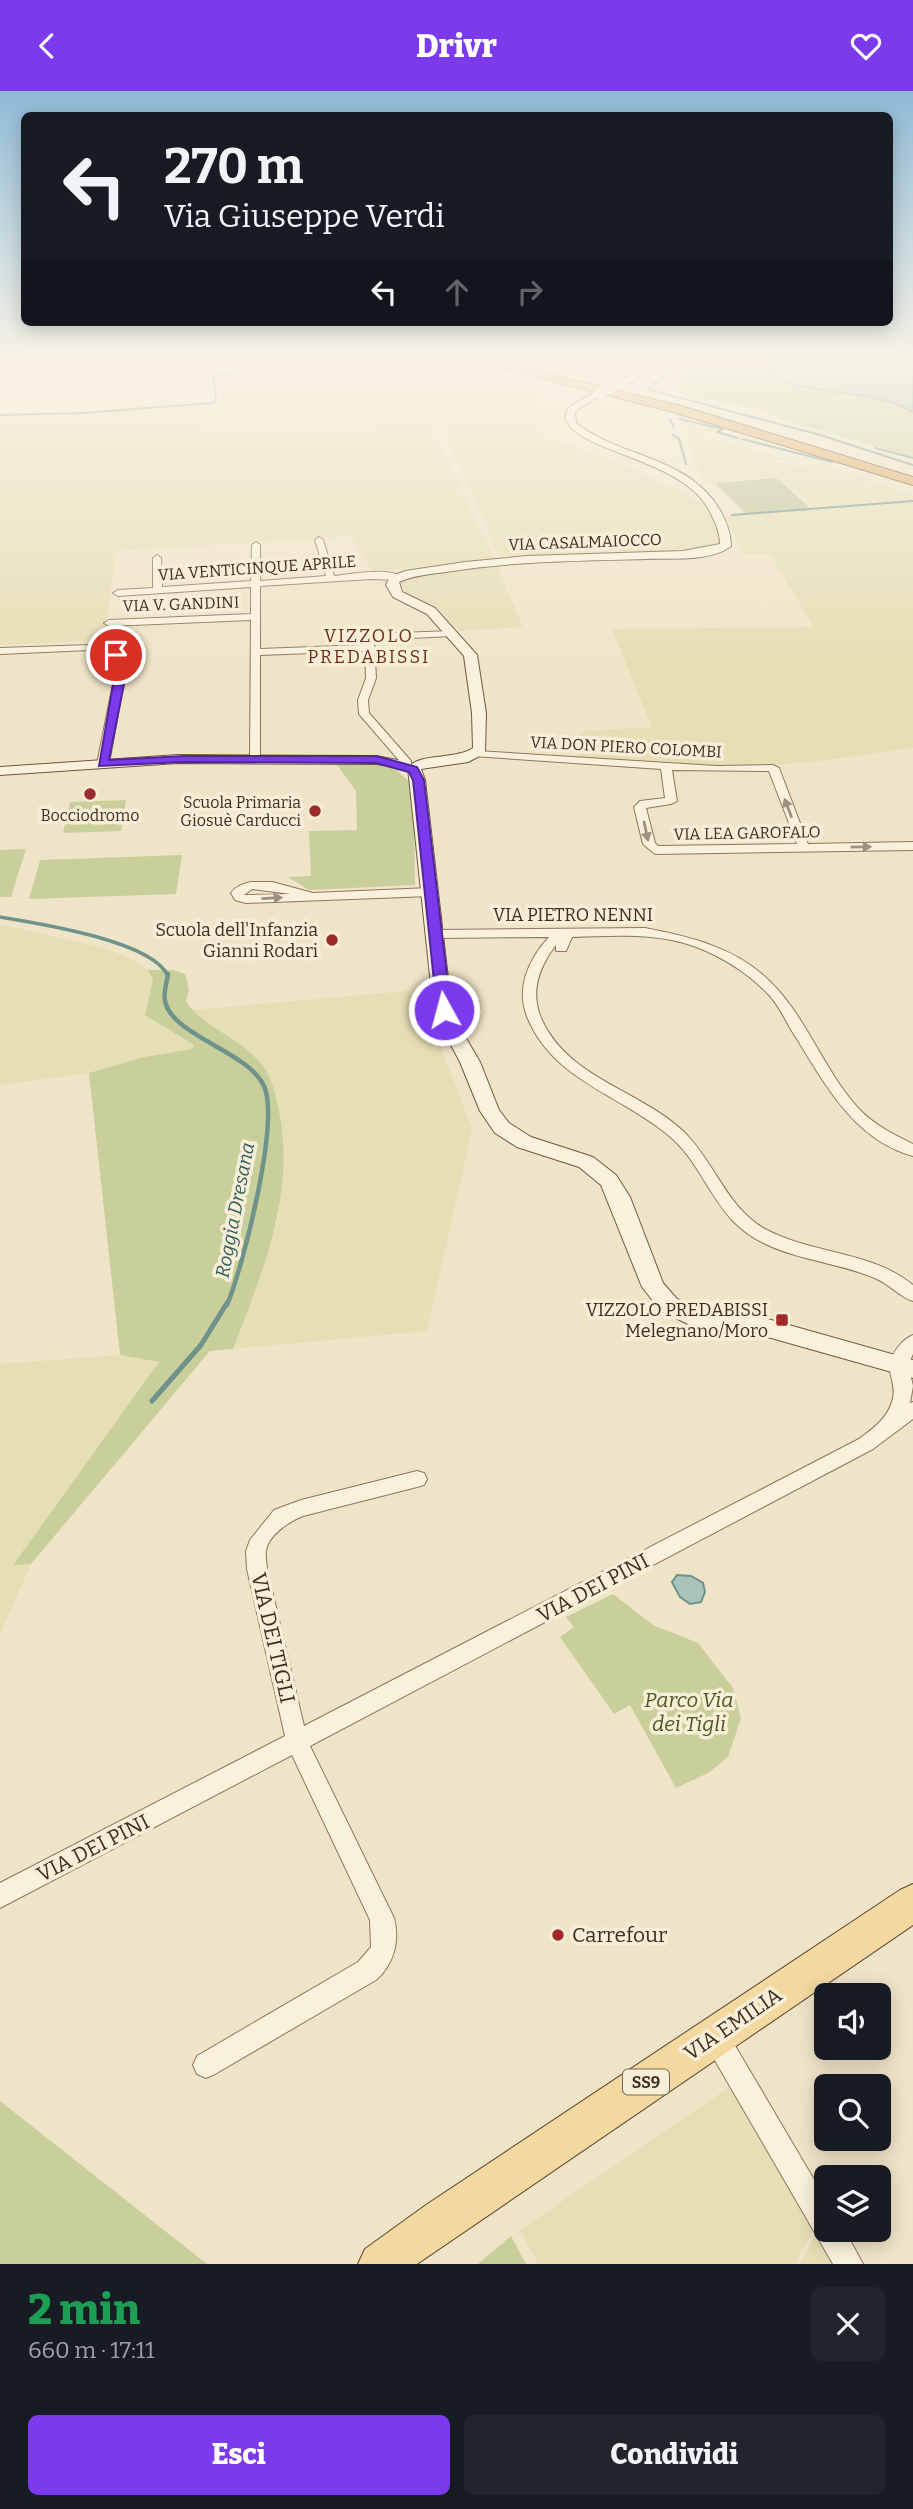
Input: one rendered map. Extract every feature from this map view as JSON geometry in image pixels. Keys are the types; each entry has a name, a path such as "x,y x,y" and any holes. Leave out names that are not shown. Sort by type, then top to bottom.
{"highway":[{"path":"849,461 913,481"},
{"path":"878,461 913,472"}],"main road":[{"name":"VIA EMILIA","path":"380,2264 440,2220 913,1903"}],"street":[{"name":"VIA CASALMAIOCCO","path":"399,577 455,566 527,559 683,554 716,550 725,546 726,541 711,503 696,485 679,473 652,461"},
{"path":"319,540 331,579"},
{"path":"255,759 256,545"},
{"path":"157,558 158,590"},
{"name":"VIA VENTICINQUE APRILE","path":"117,593 377,576 399,577"},
{"path":"0,771 178,759 376,760 410,766 465,759 477,754 481,747 473,662 466,648 427,607 397,594 392,585 399,577"},
{"name":"VIA V. GANDINI","path":"109,622 254,617"},
{"path":"255,652 451,633"},
{"path":"369,642 371,678 363,700 364,714 410,766 418,780 447,1021 470,1062 489,1111 502,1128 515,1137 581,1160 603,1174 619,1197 649,1279 661,1298 688,1315 764,1327 906,1367"},
{"path":"0,650 117,646 116,662 120,679 103,764"},
{"name":"VIA DON PIERO COLOMBI","path":"477,754 666,767 773,768 804,848"},
{"name":"VIA LEA GAROFALO","path":"666,767 671,801 644,803 640,807 650,847 661,850 913,846"},
{"path":"311,896 430,892"},
{"path":"540,960 561,948 609,932"},
{"name":"VIA PIETRO NENNI","path":"435,934 645,932 673,936 720,953 746,968 768,986 783,1004 849,1107 873,1128 913,1151"},
{"path":"561,948 566,938 564,933 554,938 529,980 529,998 535,1020 548,1043 582,1075 673,1131 696,1156 726,1205 745,1223 788,1246 883,1275 903,1285 913,1295"},
{"path":"510,934 534,940 540,946 540,960"},
{"path":"906,1367 902,1356 913,1342"},
{"name":"VIA DEI PINI","path":"885,1429 903,1396 906,1367"},
{"name":"VIA DEI PINI","path":"0,1896 866,1444 913,1409"},
{"name":"VIA DEI TIGLI","path":"297,1742 256,1562 260,1540 276,1519 286,1513 417,1479"},
{"path":"206,2065 367,1971 376,1963 384,1948 382,1918 297,1742"},
{"path":"715,2036 814,2205"},
{"path":"836,2242 849,2264"}],"shaded area":[{"path":"0,461 448,461 494,558 373,572 352,536 116,551 104,640 0,645"},
{"path":"457,461 615,461 669,487 684,489 696,502 705,502 717,523 719,544 692,551 500,556"},
{"path":"694,461 755,461 695,464"},
{"path":"776,462 800,466 824,463 913,495 913,500 813,507 778,477 704,482 697,465"},
{"path":"913,502 913,748 754,767 577,758 577,739 582,731 652,727 612,629 814,627 770,554 743,554 725,515"},
{"path":"496,563 523,627 459,631 436,606 406,593 399,586 400,582 409,577"},
{"path":"0,924 100,947 130,958 148,970 153,979 145,1015 194,1045 192,1050 144,1057 89,1073 0,1085"},
{"path":"419,990 472,1129 427,1331 233,1349 260,1279 279,1214 192,1010"},
{"path":"120,1355 160,1362 14,1564 31,1564 0,1634 0,1364"},
{"path":"731,2086 814,2227 795,2264 538,2264 520,2230"},
{"path":"814,2237 814,2242 828,2242 840,2264 800,2264"}],"green space":[{"path":"777,478 811,509 746,514 715,483"},
{"path":"337,765 391,765 413,785 415,885 309,890 288,877 311,876 309,831 357,830 356,791"},
{"path":"126,800 121,831 63,833 70,802"},
{"path":"26,849 11,897 0,897 0,850"},
{"path":"182,855 176,894 29,899 40,860"},
{"path":"148,970 173,970 185,974 189,989 186,1001 193,1010 254,1056 269,1076 278,1105 283,1142 280,1203 265,1263 233,1349 210,1351 31,1564 13,1565 159,1362 120,1355 89,1073 144,1057 192,1049 194,1045 145,1015 153,979"},
{"name":"Parco Via dei Tigli","path":"613,1594 653,1625 698,1643 733,1688 741,1718 728,1757 710,1772 676,1788 630,1705 614,1714 560,1637 574,1627 566,1617"},
{"path":"0,2101 207,2264 0,2264"},
{"path":"511,2236 526,2264 478,2264"}],"water":[{"path":"677,1575 691,1576 703,1583 705,1592 701,1602 690,1604 680,1597 672,1582"}],"waterway":[{"path":"902,461 913,465"},
{"path":"732,515 913,501"},
{"name":"Roggia Dresana","path":"0,917 65,929 118,944 141,953 158,964 168,976"},
{"name":"Roggia Dresana","path":"168,976 165,1001 171,1013 181,1024 243,1063 255,1074 264,1086 268,1104 264,1161 258,1195 242,1260 227,1305"},
{"name":"Roggia Dresana","path":"152,1401 201,1345 227,1303"}],"place":[{"name":"Bocciodromo","path":"90,794"},
{"name":"Scuola Primaria Giosuè Carducci","path":"315,811"},
{"name":"Scuola dell'Infanzia Gianni Rodari","path":"332,940"},
{"name":"VIZZOLO PREDABISSI Melegnano/Moro","path":"782,1320"},
{"name":"Carrefour","path":"558,1935"}],"district":[{"name":"VIZZOLO PREDABISSI","path":"369,646"}],"route":[{"path":"116,655 120,679 103,764 184,759 376,760 414,770 418,780 444,1010"}]}
